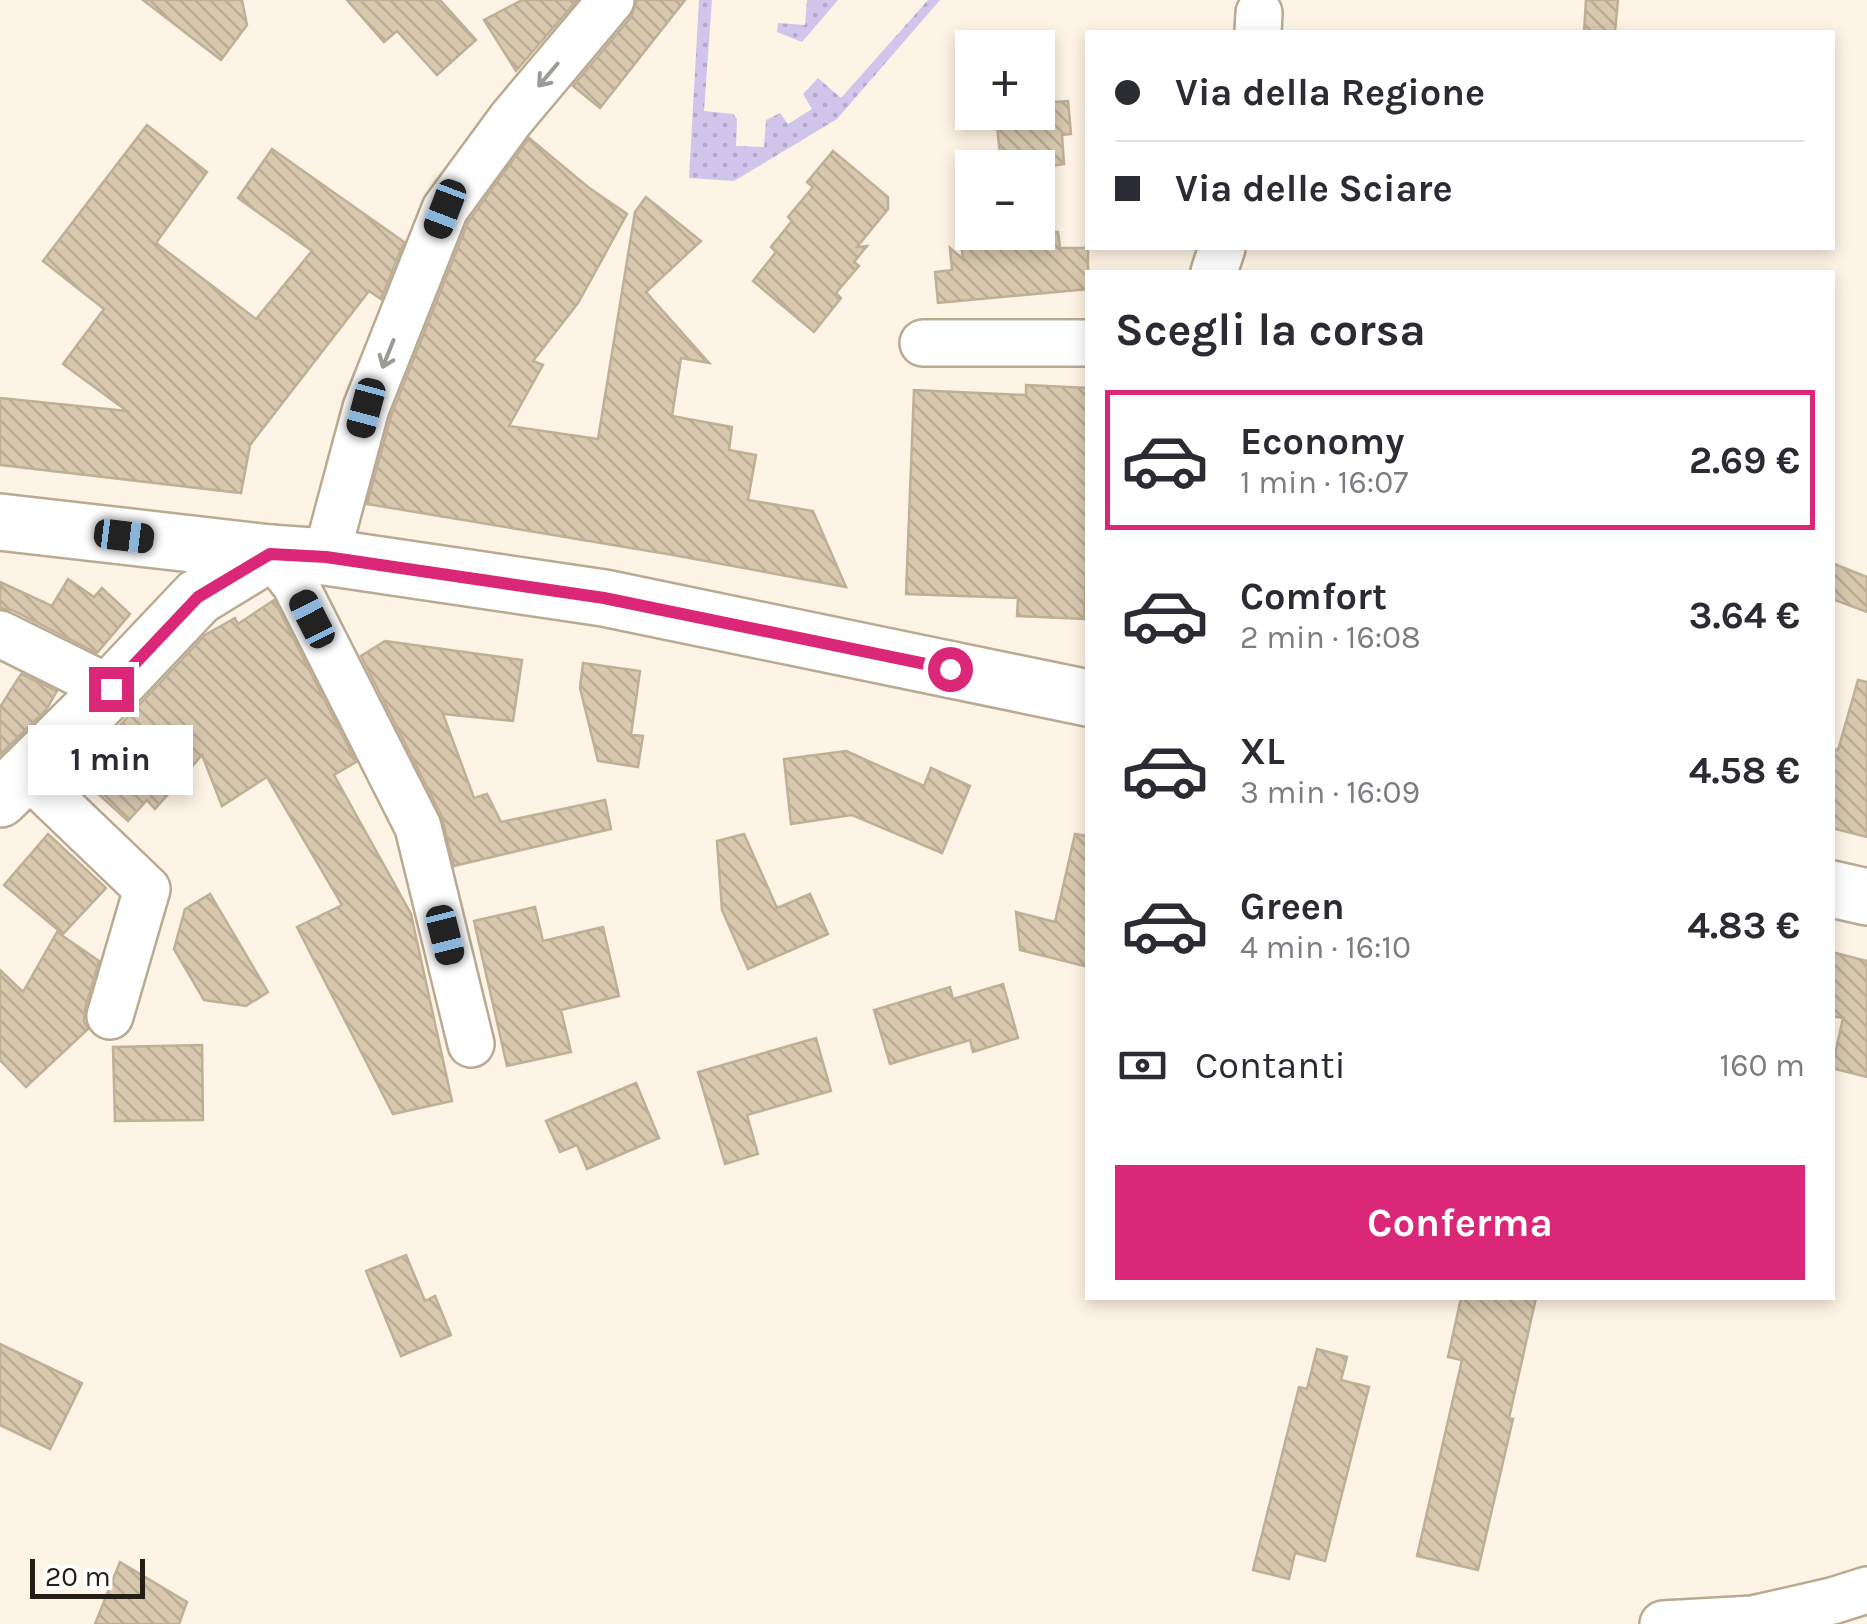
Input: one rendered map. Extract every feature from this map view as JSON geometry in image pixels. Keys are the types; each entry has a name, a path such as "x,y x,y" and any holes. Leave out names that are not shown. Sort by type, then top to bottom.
{"main road":[{"path":"0,522 326,557 604,598 1085,697"},
{"path":"13,786 198,597 270,554"},
{"path":"1835,889 1867,897"}],"street":[{"path":"326,557 366,408 445,209 511,118 610,0"},
{"path":"922,342 1085,343"},
{"path":"270,554 295,584 418,827 471,1044"},
{"path":"0,634 111,689"},
{"path":"13,786 147,890 110,1016"},
{"path":"1662,1624 1754,1618 1867,1590"}],"shaded area":[{"path":"699,0 712,0 704,111 733,114 737,119 736,146 764,147 766,120 780,113 788,124 812,109 803,94 818,78 841,98 928,0 940,0 837,119 734,181 689,178"},
{"path":"807,0 838,0 802,42 777,32 778,23 805,25"}],"building":[{"path":"143,0 242,0 247,25 221,60"},
{"path":"347,0 440,0 476,40 437,75 397,31 384,42"},
{"path":"522,0 577,0 516,71 484,20"},
{"path":"637,0 685,0 600,108 573,86 631,17"},
{"path":"1586,0 1618,0 1615,30 1584,30"},
{"path":"1068,101 1071,134 1062,135 1064,164 1055,165 1055,150 999,150 998,130 1055,130 1055,102"},
{"path":"147,125 207,172 156,243 256,319 312,251 238,198 272,149 404,242 381,299 369,291 250,445 241,493 0,465 0,398 127,411 63,364 104,309 43,261"},
{"path":"529,138 627,214 578,303 533,361 543,365 509,426 598,439 635,212 646,197 701,241 646,292 709,363 681,358 672,416 732,427 729,450 756,455 748,500 813,511 846,587 367,504 391,416 468,222"},
{"path":"833,151 888,197 888,209 857,247 867,246 854,262 859,266 836,293 841,298 814,332 753,281 776,252 771,247 792,221 788,217 813,187 807,182"},
{"path":"1058,232 1060,248 1088,250 1085,289 938,303 935,272 952,270 950,248 963,259 962,250 1055,250"},
{"path":"1026,385 1085,388 1084,619 1017,616 1018,598 906,594 914,390 1026,395"},
{"path":"1835,564 1867,577 1867,612 1835,600"},
{"path":"68,579 94,597 102,588 130,614 97,653 12,610 0,608 0,582 52,606"},
{"path":"274,600 356,762 334,775 411,914 452,1101 393,1114 297,927 342,905 267,777 222,806 202,755 155,809 147,800 128,821 75,773 205,635 235,618 238,624"},
{"path":"385,641 522,660 513,721 443,714 474,798 487,794 501,822 605,800 611,829 454,866 441,815 361,656"},
{"path":"583,663 640,671 631,735 643,736 638,767 598,761 580,688"},
{"path":"21,674 57,691 46,710 0,755 0,707"},
{"path":"1858,680 1867,682 1867,837 1835,829 1835,750 1838,750"},
{"path":"846,751 924,786 931,768 970,786 942,853 852,815 791,824 784,759"},
{"path":"48,834 106,888 63,934 4,885"},
{"path":"744,834 777,908 810,894 828,934 748,969 722,910 717,841"},
{"path":"1075,834 1085,836 1085,966 1020,950 1016,912 1055,922"},
{"path":"210,894 268,992 246,1006 204,1000 174,949 185,909"},
{"path":"535,907 543,941 603,927 619,996 561,1010 571,1052 507,1066 474,921"},
{"path":"57,932 99,961 85,1009 88,1029 26,1087 0,1060 0,970 23,992"},
{"path":"1835,953 1867,961 1867,1077 1835,1069 1843,1018 1835,1017"},
{"path":"1003,984 1018,1038 973,1052 970,1040 890,1064 874,1010 950,987 953,999"},
{"path":"816,1038 831,1091 747,1115 758,1154 725,1164 698,1072"},
{"path":"202,1045 203,1120 115,1121 113,1047"},
{"path":"636,1083 659,1138 587,1169 577,1145 560,1152 546,1121"},
{"path":"406,1255 425,1301 435,1296 451,1335 401,1356 366,1271"},
{"path":"1461,1300 1536,1300 1478,1570 1417,1556 1462,1360 1448,1357"},
{"path":"0,1344 82,1383 50,1449 0,1425"},
{"path":"1317,1349 1347,1357 1341,1380 1369,1387 1325,1561 1295,1553 1289,1579 1253,1570 1299,1387 1307,1389"},
{"path":"120,1562 187,1602 179,1624 95,1624"}],"route":[{"path":"111,689 198,597 270,554 326,557 604,598 950,669"}]}
